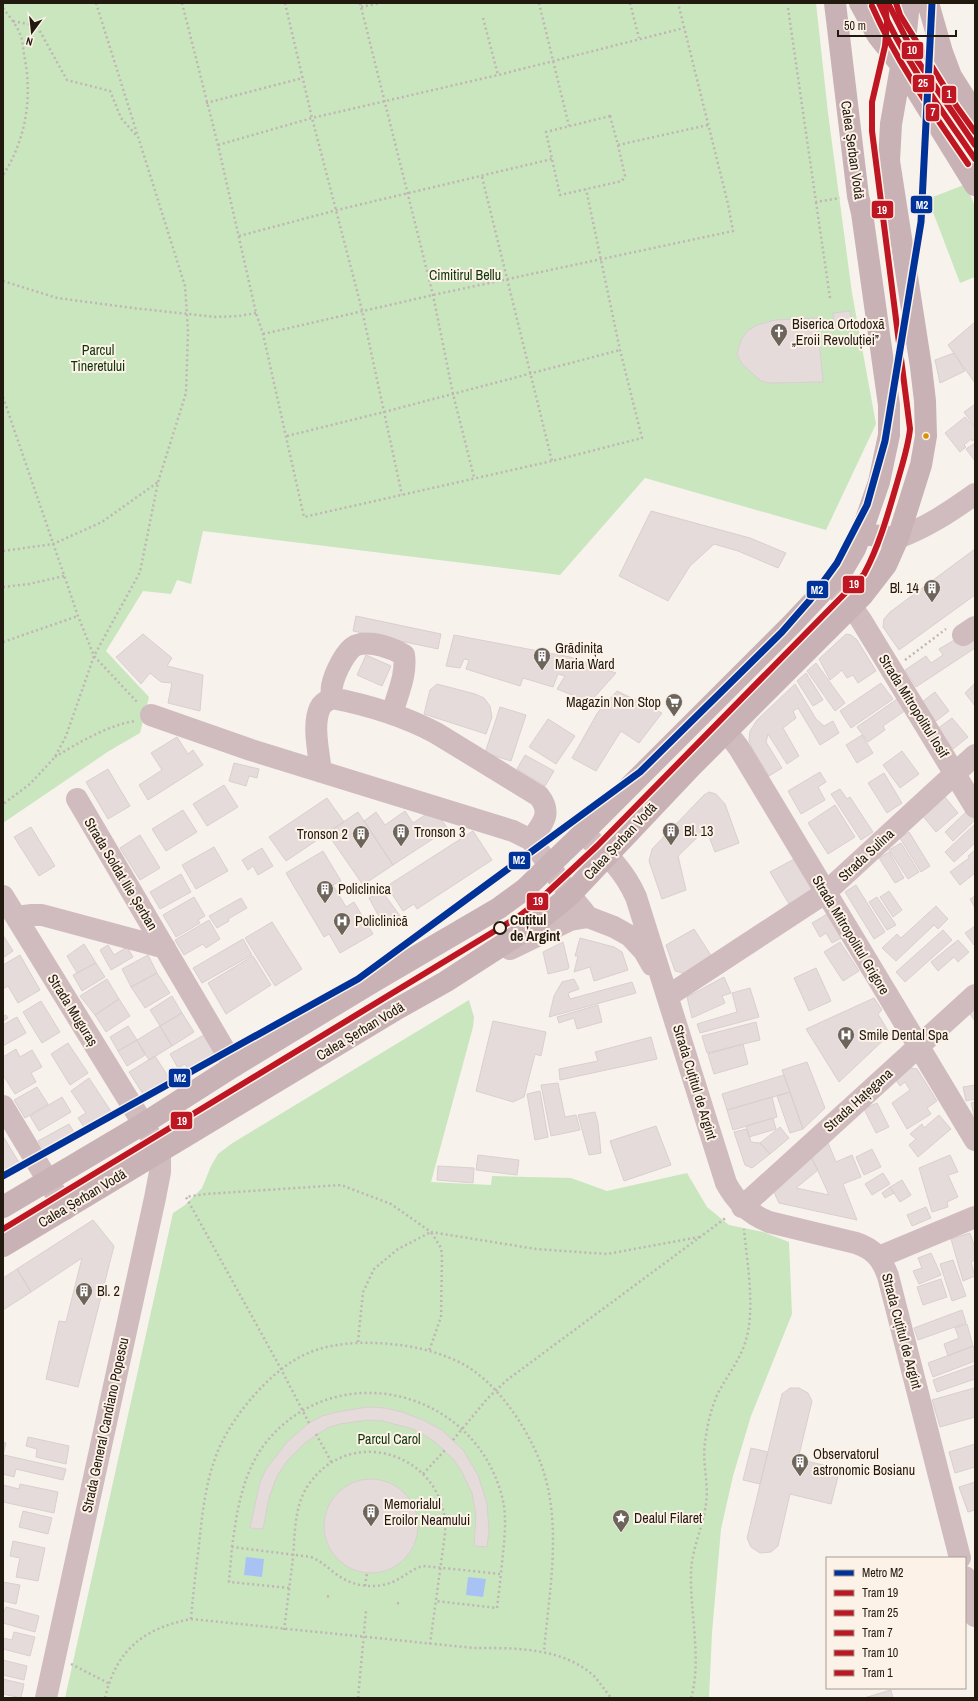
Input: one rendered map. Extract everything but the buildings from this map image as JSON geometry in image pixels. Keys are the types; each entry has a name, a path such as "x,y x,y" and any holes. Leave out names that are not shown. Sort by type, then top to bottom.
{"main road":[{"name":"Calea Șerban Vodă","path":"3,1207 143,1124 234,1066 499,908 525,889 583,834 791,625 831,583 849,560 862,534 879,482 887,449 890,422 889,405 862,213 858,196 835,3"},
{"path":"860,3 878,36 901,65 975,184"},
{"name":"Calea Șerban Vodă","path":"3,1246 388,1014 445,982 532,926 570,895 726,731 852,607 879,576 886,565 898,538 910,503 921,465 926,428 921,366 889,161 891,124 901,65 909,3"},
{"path":"928,3 948,70 958,89 975,114"},
{"path":"862,534 898,538"}],"street":[{"path":"879,576 943,517 975,494"},
{"path":"898,538 921,529 943,517"},
{"name":"Strada Mitropolitul Iosif","path":"831,583 852,607 975,807"},
{"path":"332,698 331,687 334,675 345,656 355,645 366,643 381,646 396,650 404,656 404,676 392,714"},
{"path":"151,715 321,772 497,825 531,840 543,822 546,812 545,804 539,796 456,744 422,726 392,714 332,698 325,702 320,708 317,718 321,772"},
{"name":"Strada Mitropolitul Grigore","path":"726,731 738,748 975,1140"},
{"name":"Strada Sulina","path":"668,996 825,893 975,755"},
{"name":"Strada Soldat Ilie Șerban","path":"76,799 234,1066"},
{"name":"Strada Cuțitul de Argint","path":"583,834 608,855 624,874 636,897 726,1183 731,1193 742,1207 759,1218 769,1222 862,1245 879,1257 888,1276 960,1557"},
{"name":"Strada Cuțitul de Argint","path":"531,840 570,895 588,917 614,927 630,936 644,951 668,996"},
{"name":"Strada Muguraș","path":"3,896 160,1151"},
{"path":"614,927 624,924 630,920 636,906 636,897"},
{"name":"Strada Soldat Ilie Șerban","path":"16,917 42,915 164,948"},
{"path":"445,982 570,920 588,917"},
{"name":"Strada Hațegana","path":"742,1207 975,995"},
{"path":"3,1106 65,1209"},
{"name":"Strada General Candiano Popescu","path":"46,1698 158,1185 161,1162 160,1151"},
{"path":"879,1257 975,1217"},
{"path":"966,1581 975,1616"}],"path":[{"path":"56,757 68,730 94,656 140,572 158,482 186,393 188,331 185,286 96,3"},
{"path":"182,3 206,103 218,145 256,313 263,334 304,517 552,461 642,438 620,350 586,189"},
{"path":"285,3 312,118 362,310 402,496"},
{"path":"360,3 386,102 432,295 453,394 474,478"},
{"path":"361,7 380,3"},
{"path":"539,3 569,126"},
{"path":"630,3 639,38"},
{"path":"263,334 362,310 733,232 728,204 678,3"},
{"path":"3,8 13,21 20,35 28,71 28,109 21,139 10,166 3,175"},
{"path":"788,8 830,298"},
{"path":"483,18 498,75"},
{"path":"13,21 37,26 68,80 110,91 121,118 138,137"},
{"path":"218,145 312,118 498,75 639,38 684,28"},
{"path":"206,103 303,78"},
{"path":"610,116 625,176 622,181 560,195 546,132 569,126 610,116"},
{"path":"618,145 708,125"},
{"path":"238,236 337,210 482,177 552,159"},
{"path":"482,177 552,461"},
{"path":"816,202 858,196"},
{"path":"3,281 57,298 216,317 239,316 256,313"},
{"path":"287,436 453,394 530,372 620,350"},
{"path":"3,397 78,616 94,656 145,711 151,715 143,720 130,722 82,741 56,757 30,784 3,804"},
{"path":"3,551 53,544 102,522 158,482"},
{"path":"3,587 29,584 64,576"},
{"path":"3,642 78,616"},
{"path":"892,670 946,629 969,631"},
{"path":"309,1423 281,1369 186,1197 206,1194 341,1185 391,1204 431,1232 441,1248 441,1317 429,1350"},
{"path":"453,1440 495,1391 507,1380 699,1237 742,1207"},
{"path":"691,1698 696,1658 690,1572 693,1552 706,1504 707,1480 704,1446 708,1421 718,1392 738,1360 746,1342 750,1310 742,1207"},
{"path":"358,1342 363,1292 374,1269 398,1250 431,1232 536,1249 607,1254 699,1237"},
{"path":"191,1619 202,1509 211,1471 227,1432 242,1410 281,1369 300,1357 326,1347 358,1342 394,1343 429,1350 460,1362 483,1378 495,1391 520,1424 531,1443 541,1465 547,1486 553,1536 544,1652"},
{"path":"289,1588 229,1582 232,1548 242,1490 253,1462 265,1444 275,1433 302,1411 326,1400 348,1394 385,1394 408,1398 429,1406 451,1419 463,1429 482,1451 492,1468 502,1494 504,1531 497,1608 436,1602"},
{"path":"316,1434 332,1463"},
{"path":"423,1474 445,1450"},
{"path":"284,1630 298,1512 302,1498 308,1486 317,1474 332,1463 354,1454 368,1452 382,1453 404,1460 423,1474 437,1492 444,1515 445,1534 430,1644"},
{"path":"232,1548 306,1555 316,1559 345,1580 365,1586 376,1586 389,1583 419,1567 429,1566 501,1574"},
{"path":"365,1586 367,1573"},
{"path":"327,1596 331,1597"},
{"path":"397,1603 401,1604"},
{"path":"358,1698 366,1611"},
{"path":"105,1698 108,1683 121,1658 140,1638 151,1631 191,1619 363,1638 474,1648 510,1648 544,1652 562,1658 592,1675 610,1698"},
{"path":"73,1665 108,1683"}],"green space":[{"name":"Cimitirul Bellu","path":"3,3 816,3 828,113 852,293 876,424 826,530 645,478 560,575 203,531 191,584 177,580 171,594 143,591 106,651 149,697 140,733 109,751 3,823"},
{"path":"966,184 975,207 975,277 960,283 928,199"},
{"name":"Parcul Carol","path":"469,1000 474,1017 473,1027 431,1182 491,1185 492,1176 571,1178 607,1191 687,1173 707,1207 729,1225 763,1232 789,1242 792,1314 751,1416 733,1476 721,1529 712,1633 709,1698 65,1698 173,1213 185,1205 202,1188 211,1166 218,1154 231,1144"}],"water":[{"path":"246,1557 264,1559 262,1577 244,1575"},
{"path":"468,1577 486,1579 483,1597 466,1595"}],"metro line":[{"name":"M2","path":"3,1176 358,979 640,772 782,632 810,600 837,563 867,505 885,441 921,222 932,3"}],"tram line":[{"name":"25","path":"879,3 911,64 975,159"},
{"name":"19","path":"3,1229 518,917 535,904 597,846 864,574 879,541 887,518 905,456 910,429 872,131 872,102 885,46 887,22 885,3"},
{"name":"10","path":"888,3 917,60 975,145"},
{"name":"1","path":"896,3 900,15 957,107 975,132"},
{"name":"7","path":"872,6 904,68 968,164"}],"place":[{"name":"Biserica Ortodoxă „Eroii Revoluției”","path":"779,347"},
{"name":"Bl. 14","path":"932,603"},
{"name":"Grădinița Maria Ward","path":"542,671"},
{"name":"Magazin Non Stop","path":"674,717"},
{"name":"Bl. 13","path":"671,846"},
{"name":"Tronson 3","path":"401,847"},
{"name":"Tronson 2","path":"361,849"},
{"name":"Policlinica","path":"325,904"},
{"name":"Cuțitul de Argint","path":"500,928"},
{"name":"Policlinică","path":"342,936"},
{"name":"Smile Dental Spa","path":"846,1050"},
{"name":"Bl. 2","path":"84,1306"},
{"name":"Observatorul astronomic Bosianu","path":"800,1477"},
{"name":"Memorialul Eroilor Neamului","path":"371,1527"},
{"name":"Dealul Filaret","path":"621,1533"}],"park label":[{"name":"Parcul Tineretului","path":"98,358"}]}
